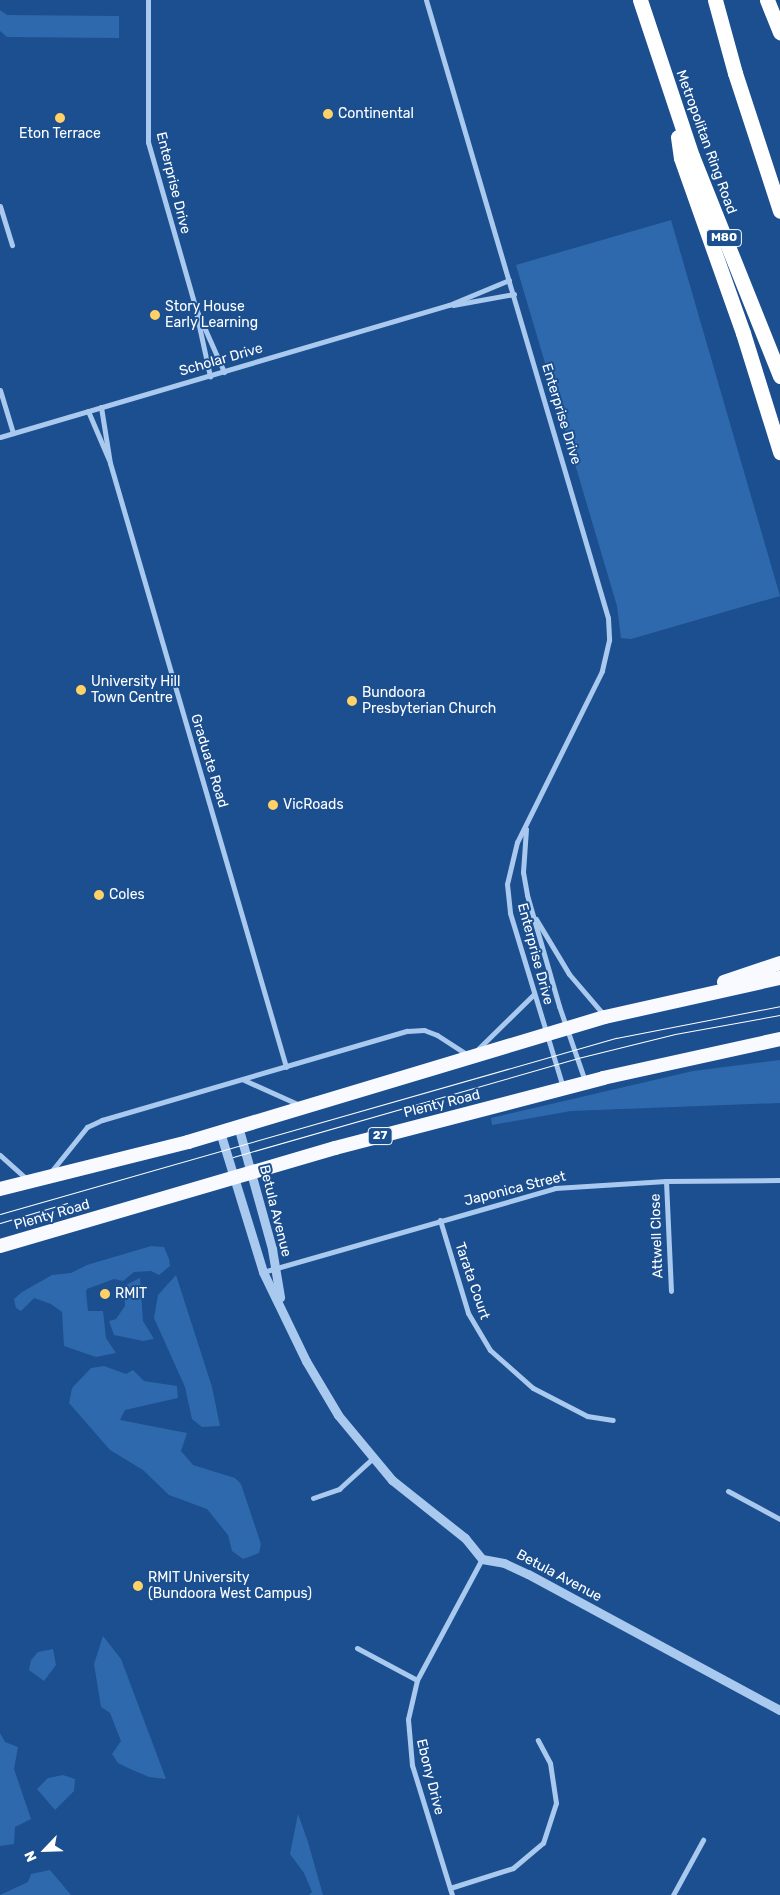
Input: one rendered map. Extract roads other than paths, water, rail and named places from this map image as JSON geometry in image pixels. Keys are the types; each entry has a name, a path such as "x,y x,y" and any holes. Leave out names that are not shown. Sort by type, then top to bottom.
{"highway":[{"name":"Metropolitan Ring Road","path":"640,0 671,99 780,376"},
{"path":"715,0 735,73 780,211"},
{"path":"768,0 780,32"},
{"path":"671,99 681,158 743,333 780,452"},
{"path":"691,996 780,963"},
{"path":"0,1188 47,1178 220,1132 301,1105 605,1017 691,996 780,978"},
{"name":"Plenty Road","path":"0,1246 233,1177 586,1082 780,1039"}],"street":[{"name":"Enterprise Drive","path":"148,0 148,142 196,309 210,376"},
{"name":"Enterprise Drive","path":"426,0 603,596 610,630 602,672 526,826 510,862 507,884 510,913 563,1089"},
{"path":"0,206 12,245"},
{"name":"Scholar Drive","path":"0,437 449,305 509,280"},
{"name":"Scholar Drive","path":"449,305 514,294"},
{"name":"Enterprise Drive","path":"196,309 224,372"},
{"path":"0,390 13,433"},
{"name":"Graduate Road","path":"100,407 110,463 286,1067"},
{"name":"Graduate Road","path":"88,411 110,463"},
{"name":"Enterprise Drive","path":"526,826 523,872 532,912 566,1028 586,1082"},
{"path":"532,912 569,974 605,1017"},
{"path":"47,1178 87,1127 415,1030 437,1035 471,1057 534,994"},
{"path":"244,1080 301,1105"},
{"name":"Betula Avenue","path":"238,1126 275,1269 281,1304"},
{"name":"Betula Avenue","path":"220,1132 263,1272 281,1304 320,1387 372,1459 410,1497 465,1538 482,1559 504,1563 528,1574 780,1710"},
{"path":"0,1154 30,1182"},
{"name":"Japonica Street","path":"263,1272 555,1188 666,1181 780,1180"},
{"name":"Attwell Close","path":"666,1181 671,1291"},
{"name":"Tarata Court","path":"440,1220 466,1307 490,1350 533,1388 587,1416 613,1420"},
{"path":"313,1498 339,1488 372,1459"},
{"path":"728,1491 780,1519"},
{"name":"Ebony Drive","path":"452,1895 409,1748 408,1719 417,1680 482,1559"},
{"path":"357,1648 417,1680"},
{"path":"450,1888 514,1868 543,1844 556,1804 550,1764 538,1740"},
{"path":"673,1895 703,1840"}],"tram line":[{"path":"0,1214 616,1038 780,1006"},
{"path":"233,1157 578,1058 675,1034 780,1015"},
{"path":"0,1223 67,1203"}],"place":[{"name":"Continental","path":"328,114"},
{"name":"Eton Terrace","path":"60,118"},
{"name":"Story House Early Learning","path":"155,315"},
{"name":"University Hill Town Centre","path":"81,690"},
{"name":"Bundoora Presbyterian Church","path":"352,701"},
{"name":"VicRoads","path":"273,805"},
{"name":"Coles","path":"99,895"},
{"name":"RMIT","path":"105,1294"},
{"name":"RMIT University (Bundoora West Campus)","path":"138,1586"}]}
